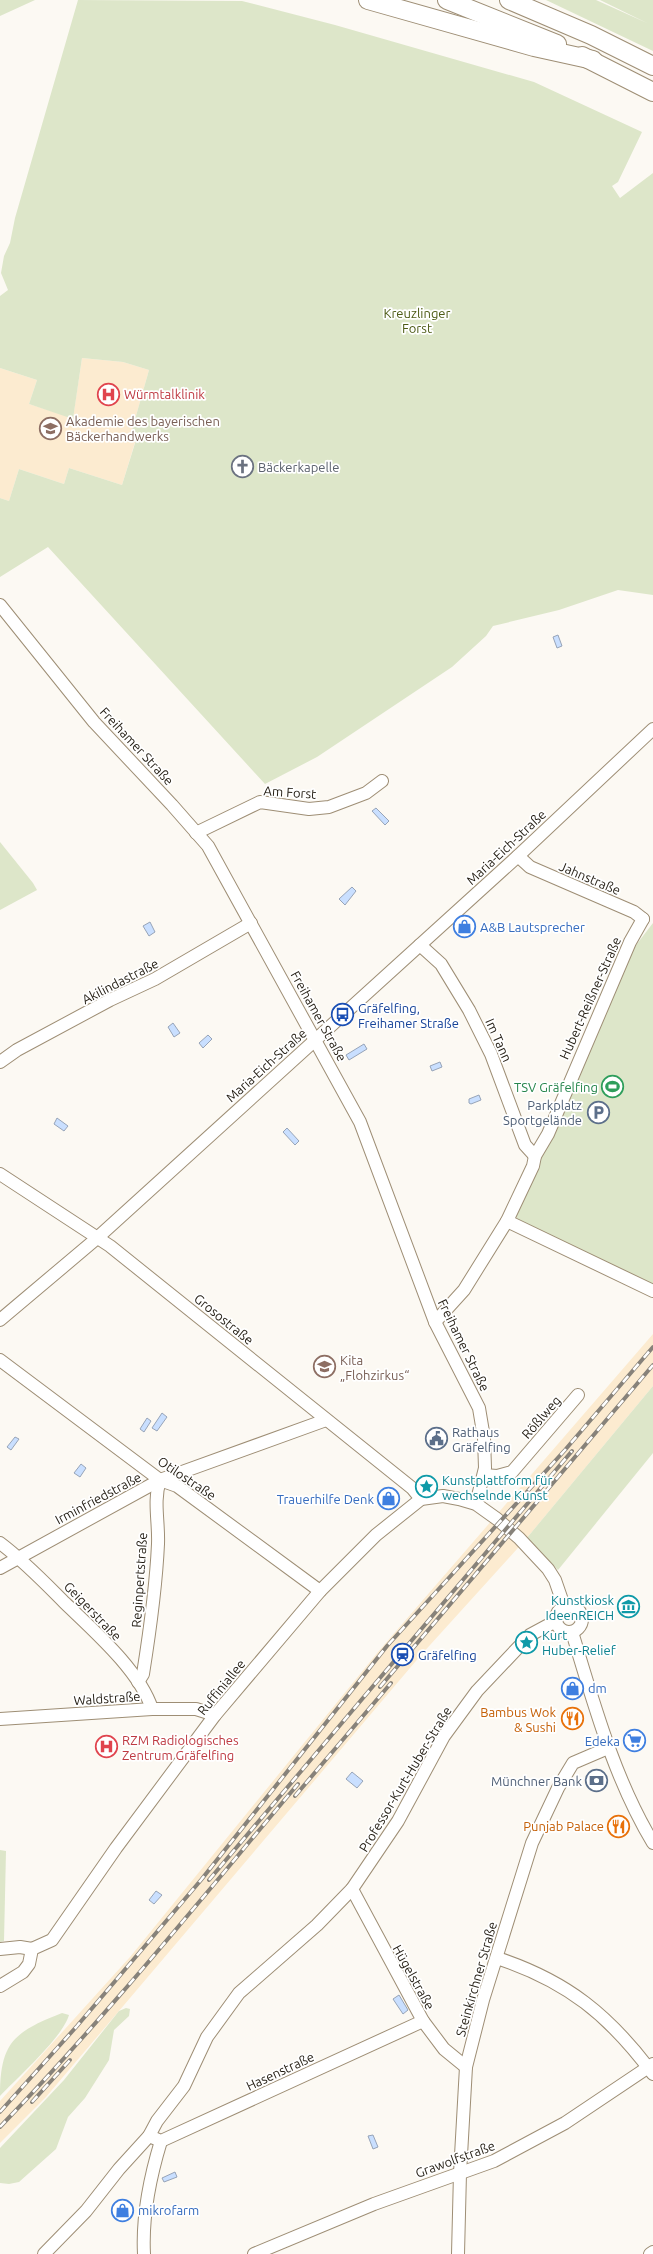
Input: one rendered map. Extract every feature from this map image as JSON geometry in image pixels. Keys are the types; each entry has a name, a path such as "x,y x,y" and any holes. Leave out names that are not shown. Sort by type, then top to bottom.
{"highway":[{"path":"368,0 534,47 593,60"},
{"path":"447,0 531,33 593,60 653,92"},
{"path":"508,0 591,35 653,66"}],"street":[{"name":"Freihamer Straße","path":"0,606 94,722 172,805 208,846 316,1039 360,1122 435,1322 479,1408 485,1450 484,1475 476,1504"},
{"name":"Maria-Eich-Straße","path":"0,1320 96,1239 518,856 653,729"},
{"name":"Am Forst","path":"196,833 260,802 309,809 329,807 366,793 382,781"},
{"name":"Jahnstraße","path":"518,856 530,867 648,918"},
{"name":"Hubert-Reißner-Straße","path":"435,1322 464,1290 507,1221 532,1166 535,1156 548,1134 630,942 648,918"},
{"name":"Akilindastraße","path":"0,1062 17,1050 191,960 251,923"},
{"name":"Im Tann","path":"420,945 441,964 469,1010 491,1054 525,1145 535,1156"},
{"name":"Grosostraße","path":"0,1174 96,1239 116,1250 412,1488 421,1499"},
{"path":"507,1221 653,1291"},
{"name":"Otilostraße","path":"0,1360 160,1480 176,1486 320,1590"},
{"name":"Rößlweg","path":"484,1475 497,1476 512,1472 578,1395"},
{"name":"Irminfriedstraße","path":"0,1568 160,1480 326,1420"},
{"name":"Reginpertstraße","path":"138,1682 143,1674 154,1608 158,1541 156,1493 160,1480"},
{"path":"421,1499 443,1496 476,1504 519,1538 548,1569 555,1580 564,1606"},
{"name":"Ruffiniallee","path":"32,1949 52,1940 116,1848 215,1715 320,1590 376,1534 421,1499"},
{"name":"Geigerstraße","path":"0,1543 18,1557 99,1636 138,1682 148,1696 152,1709"},
{"path":"564,1606 577,1608 582,1615 580,1626 572,1632 560,1629 556,1621 557,1612 564,1606"},
{"name":"Professor-Kurt-Huber-Straße","path":"44,2254 86,2211 119,2168 149,2136 157,2121 184,2086 207,2037 239,1994 317,1924 352,1889 398,1821 444,1736 473,1696 530,1635 556,1621"},
{"path":"572,1632 608,1748 630,1801 653,1843"},
{"name":"Waldstraße","path":"0,1719 152,1709 196,1709 215,1715"},
{"name":"Steinkirchner Straße","path":"458,2254 460,2173 466,2067 483,2000 532,1843 558,1788 573,1763 608,1748"},
{"name":"Hügelstraße","path":"352,1889 423,2020 444,2049 466,2067"},
{"path":"0,1949 32,1949 29,1964 23,1972 0,1986"},
{"path":"497,1958 528,1968 560,1984 585,2002 611,2025 651,2069"},
{"name":"Hasenstraße","path":"161,2141 423,2020"},
{"name":"Grawolfstraße","path":"254,2254 374,2204 494,2161 565,2123 651,2069"},
{"path":"144,2254 146,2205 153,2164 161,2141 149,2136"}],"shaded area":[{"name":"Akademie des bayerischen Bäckerhandwerks","path":"82,358 123,362 149,370 130,437 136,439 122,485 69,468 64,484 19,469 9,501 0,498 0,368 37,380 29,404 73,418"},
{"path":"653,1334 653,1386 526,1539 421,1655 46,2097 0,2143 0,2101 130,1957 378,1652"}],"green space":[{"path":"0,0 35,0 0,16"},
{"name":"Kreuzlinger Forst","path":"78,0 242,1 335,25 534,82 642,132 618,182 612,186 620,198 653,173 653,595 618,590 559,610 493,626 486,636 452,667 317,757 265,784 48,547 0,577 0,498 9,501 19,469 64,484 69,468 122,485 136,440 130,437 149,370 123,362 82,358 73,419 29,404 37,380 0,368 0,296 8,290 1,273 4,256 10,243 15,218"},
{"path":"546,0 596,0 647,23 600,0 653,0 653,51"},
{"path":"0,842 37,890 0,910"},
{"name":"TSV Gräfelfing","path":"653,923 653,1284 518,1221 516,1216 633,949"},
{"path":"653,1386 653,1453 558,1570 526,1539"},
{"path":"0,1850 6,1851 4,1941 0,1942"},
{"path":"126,2008 130,2009 129,2016 114,2030 109,2060 85,2098 68,2117 56,2149 19,2182 9,2184 0,2183 0,2148 64,2080 119,2011"},
{"path":"62,2013 69,2015 58,2034 39,2057 0,2096 3,2063 7,2051 13,2041 21,2033 32,2026"}],"water":[{"path":"558,635 562,646 557,648 553,637"},
{"path":"376,808 389,821 385,825 372,811"},
{"path":"352,887 356,891 345,905 339,899"},
{"path":"150,922 155,932 149,936 143,926"},
{"path":"173,1023 180,1033 174,1037 168,1027"},
{"path":"208,1035 212,1039 203,1048 199,1043"},
{"path":"364,1044 367,1049 349,1060 346,1055"},
{"path":"440,1062 442,1067 432,1071 430,1066"},
{"path":"479,1095 481,1100 471,1104 469,1103 469,1099"},
{"path":"57,1118 68,1126 64,1131 54,1124"},
{"path":"287,1128 299,1141 295,1145 283,1132"},
{"path":"162,1413 167,1417 157,1431 152,1428"},
{"path":"147,1418 151,1421 144,1432 140,1429"},
{"path":"15,1437 19,1439 11,1450 7,1447"},
{"path":"81,1464 86,1468 80,1477 74,1473"},
{"path":"352,1772 363,1781 357,1788 346,1779"},
{"path":"156,1891 162,1895 154,1904 149,1900"},
{"path":"399,1995 408,2010 403,2014 393,1999"},
{"path":"373,2135 378,2147 373,2149 368,2136"},
{"path":"175,2172 177,2177 164,2182 162,2178"}],"railway":[{"path":"0,2112 77,2026 201,1880 387,1646 565,1450 653,1347"},
{"path":"380,1687 653,1365"},
{"path":"209,1880 572,1451"},
{"path":"295,1796 391,1683"},
{"path":"0,2127 115,2001 298,1784"},
{"path":"32,2102 70,2060"}],"place":[{"name":"Würmtalklinik","path":"109,394"},
{"name":"Akademie des bayerischen Bäckerhandwerks","path":"51,428"},
{"name":"Bäckerkapelle","path":"242,467"},
{"name":"A&B Lautsprecher","path":"464,927"},
{"name":"Gräfelfing, Freihamer Straße","path":"342,1015"},
{"name":"TSV Gräfelfing","path":"613,1087"},
{"name":"Parkplatz Sportgelände","path":"598,1112"},
{"name":"Kita „Flohzirkus“","path":"324,1367"},
{"name":"Rathaus Gräfelfing","path":"436,1439"},
{"name":"Kunstplattform für wechselnde Kunst","path":"427,1487"},
{"name":"Trauerhilfe Denk","path":"389,1499"},
{"name":"Kunstkiosk IdeenREICH","path":"629,1607"},
{"name":"Kurt Huber-Relief","path":"526,1642"},
{"name":"Gräfelfing","path":"403,1655"},
{"name":"dm","path":"572,1688"},
{"name":"Bambus Wok & Sushi","path":"572,1719"},
{"name":"Edeka","path":"635,1741"},
{"name":"RZM Radiologisches Zentrum Gräfelfing","path":"107,1747"},
{"name":"Münchner Bank","path":"597,1781"},
{"name":"Punjab Palace","path":"619,1826"},
{"name":"mikrofarm","path":"123,2210"}]}
